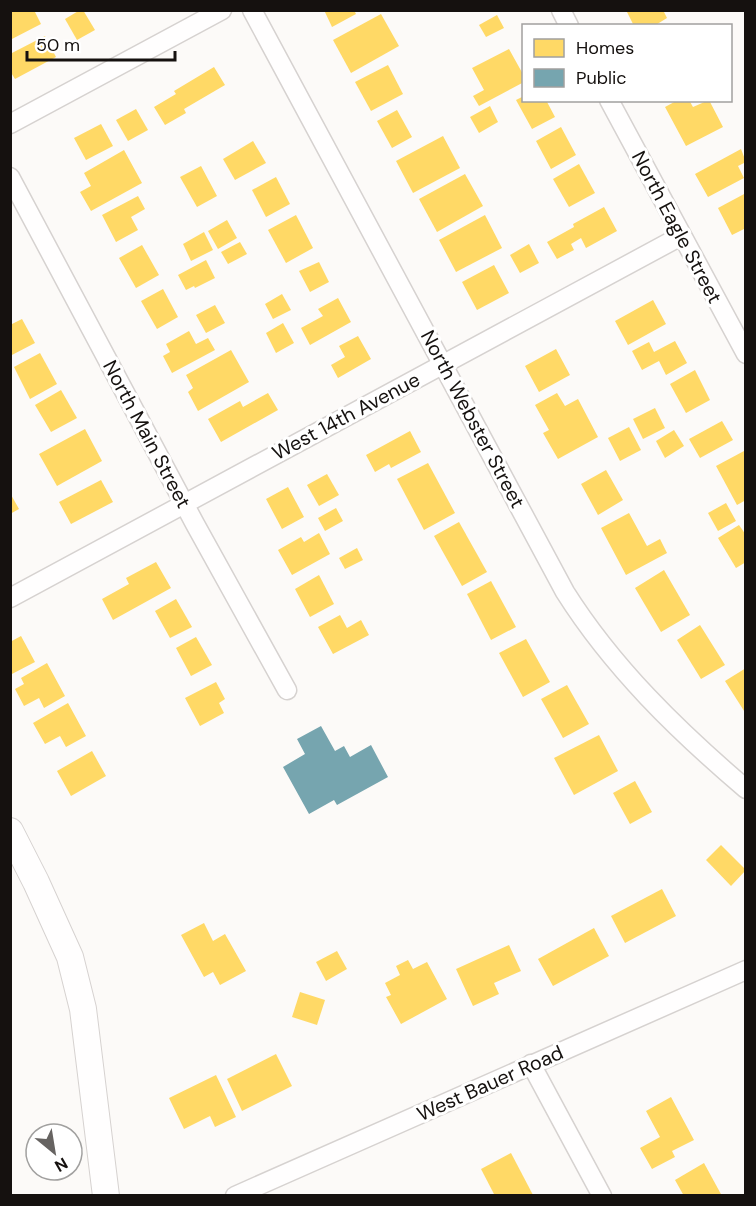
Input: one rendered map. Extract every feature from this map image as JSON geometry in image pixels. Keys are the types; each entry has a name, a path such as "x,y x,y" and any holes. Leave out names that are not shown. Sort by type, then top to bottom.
{"main road":[{"path":"10,831 70,957 83,1009 106,1196"}],"street":[{"path":"10,124 222,10"},
{"name":"North Webster Street","path":"252,10 565,592 582,619 656,707 703,753 746,789"},
{"path":"561,10 568,24"},
{"name":"North Eagle Street","path":"610,102 746,354"},
{"name":"North Main Street","path":"10,177 184,504 287,690"},
{"name":"West 14th Avenue","path":"10,598 681,236"},
{"name":"West Bauer Road","path":"235,1196 274,1188 531,1064 746,970"},
{"path":"531,1064 602,1196"}],"building: Homes":[{"path":"10,10 34,10 41,24 10,40"},
{"path":"83,10 95,30 77,40 65,19"},
{"path":"324,10 358,10 356,14 332,27"},
{"path":"626,10 663,10 667,18 657,24 633,24"},
{"path":"381,14 399,46 351,73 333,40"},
{"path":"497,15 504,28 486,37 479,25"},
{"path":"45,36 56,57 15,79 10,71 10,54"},
{"path":"509,49 522,72 522,83 479,106 473,96 484,90 472,68"},
{"path":"388,65 403,94 371,111 355,82"},
{"path":"214,67 225,85 184,109 186,113 165,125 154,107 176,94 174,91"},
{"path":"522,97 522,102 547,102 555,117 532,129 516,100"},
{"path":"674,102 690,102 693,107 710,102 723,127 686,146 665,107"},
{"path":"490,106 498,122 479,133 470,117"},
{"path":"136,109 148,130 128,141 116,120"},
{"path":"397,110 412,137 392,148 377,121"},
{"path":"101,124 113,146 86,160 74,138"},
{"path":"561,127 576,155 551,169 536,141"},
{"path":"443,136 460,168 413,193 396,161"},
{"path":"253,141 266,163 235,180 223,159"},
{"path":"741,149 746,162 738,166 744,178 708,197 695,174"},
{"path":"124,150 142,183 91,211 80,192 91,186 84,173"},
{"path":"579,164 595,193 569,207 553,179"},
{"path":"201,166 217,196 197,207 180,177"},
{"path":"465,174 483,206 437,232 419,199"},
{"path":"276,177 290,204 266,217 252,190"},
{"path":"746,193 746,228 732,235 718,208"},
{"path":"138,196 145,209 131,217 138,230 116,242 102,215"},
{"path":"604,207 617,231 586,248 581,238 571,244 574,250 557,259 547,242"},
{"path":"296,215 313,248 286,263 268,230"},
{"path":"485,215 502,248 456,272 439,240"},
{"path":"227,220 237,238 218,249 208,231"},
{"path":"204,232 213,250 191,261 183,244"},
{"path":"240,242 247,254 228,264 221,252"},
{"path":"529,244 539,263 520,273 510,255"},
{"path":"142,245 159,275 136,288 119,258"},
{"path":"206,260 215,278 186,290 178,275"},
{"path":"319,262 329,282 310,292 299,271"},
{"path":"494,265 509,293 477,310 462,282"},
{"path":"163,289 178,317 157,329 141,301"},
{"path":"282,294 291,310 273,319 265,304"},
{"path":"338,298 351,322 310,345 301,328 323,316 318,309"},
{"path":"653,300 666,324 628,345 615,321"},
{"path":"215,305 225,323 206,333 196,315"},
{"path":"22,319 35,343 10,356 10,325"},
{"path":"283,323 294,343 276,353 266,333"},
{"path":"189,331 196,344 208,338 215,350 172,373 163,356 170,352 166,344"},
{"path":"358,336 371,359 338,378 331,365 345,357 339,346"},
{"path":"675,341 687,363 666,375 659,361 642,370 632,351 649,342 654,352"},
{"path":"556,349 570,375 539,392 525,366"},
{"path":"231,350 249,382 198,411 188,392 193,388 186,375"},
{"path":"40,353 57,384 30,399 14,367"},
{"path":"695,370 710,400 686,413 670,384"},
{"path":"61,390 77,418 51,432 35,405"},
{"path":"268,393 278,410 221,442 208,419 240,401 243,407"},
{"path":"557,393 565,406 578,399 598,437 558,459 543,433 549,430 535,405"},
{"path":"655,408 665,428 643,439 633,419"},
{"path":"722,421 733,440 700,458 689,439"},
{"path":"629,427 641,450 620,461 608,438"},
{"path":"85,429 102,461 57,486 39,454"},
{"path":"674,430 684,446 665,458 656,441"},
{"path":"410,431 421,452 391,468 389,464 375,472 366,455"},
{"path":"744,451 746,500 737,505 716,466"},
{"path":"428,463 455,513 424,530 397,479"},
{"path":"606,470 623,500 598,515 581,484"},
{"path":"327,474 339,495 319,506 307,485"},
{"path":"101,480 113,502 71,524 59,502"},
{"path":"288,487 304,517 282,529 266,499"},
{"path":"10,493 19,509 10,514"},
{"path":"726,503 736,521 718,531 708,513"},
{"path":"336,508 343,521 325,531 318,518"},
{"path":"629,513 647,546 660,539 667,553 626,575 601,528"},
{"path":"459,522 487,572 462,586 434,536"},
{"path":"739,525 746,535 746,562 736,568 718,538"},
{"path":"319,533 330,554 292,575 278,550 301,537 304,542"},
{"path":"357,548 363,560 345,569 339,558"},
{"path":"156,562 171,588 113,620 102,599 129,584 126,578"},
{"path":"664,570 690,615 661,632 635,588"},
{"path":"319,575 334,604 310,617 295,589"},
{"path":"491,581 516,627 491,640 467,594"},
{"path":"176,599 192,627 170,638 155,611"},
{"path":"340,615 347,628 361,620 369,635 333,654 318,627"},
{"path":"700,625 725,665 701,679 677,640"},
{"path":"21,636 35,662 10,675 10,642"},
{"path":"196,637 212,665 191,676 176,648"},
{"path":"526,639 550,682 523,697 499,653"},
{"path":"47,663 65,696 44,708 39,698 24,706 15,689 24,684 21,678"},
{"path":"746,668 746,714 725,681"},
{"path":"216,682 225,699 219,703 224,713 200,726 185,698"},
{"path":"567,685 589,724 563,738 541,699"},
{"path":"68,703 86,736 66,747 60,736 45,744 33,723"},
{"path":"599,735 618,771 574,795 554,758"},
{"path":"92,751 106,776 71,796 57,771"},
{"path":"635,781 652,812 630,824 613,793"},
{"path":"721,845 746,870 731,886 706,860"},
{"path":"662,889 676,916 625,943 611,916"},
{"path":"204,923 213,941 225,934 246,971 220,985 213,972 204,977 181,935"},
{"path":"594,928 609,956 553,986 538,959"},
{"path":"509,945 521,971 494,983 499,994 473,1006 456,969"},
{"path":"337,951 347,969 326,981 316,962"},
{"path":"408,960 413,969 427,962 447,999 401,1024 386,997 391,995 385,983 400,975 396,966"},
{"path":"300,992 325,1000 317,1025 292,1017"},
{"path":"276,1054 292,1086 242,1111 227,1079"},
{"path":"216,1075 236,1117 215,1127 210,1116 184,1129 169,1098"},
{"path":"671,1097 694,1140 672,1151 675,1157 652,1169 640,1148 660,1137 646,1111"},
{"path":"511,1153 533,1195 531,1196 495,1196 481,1169"},
{"path":"704,1163 722,1196 684,1196 675,1180"}],"building: Public":[{"path":"321,726 335,751 344,746 350,757 371,745 388,777 337,805 334,800 309,814 283,767 305,754 297,739"}]}
